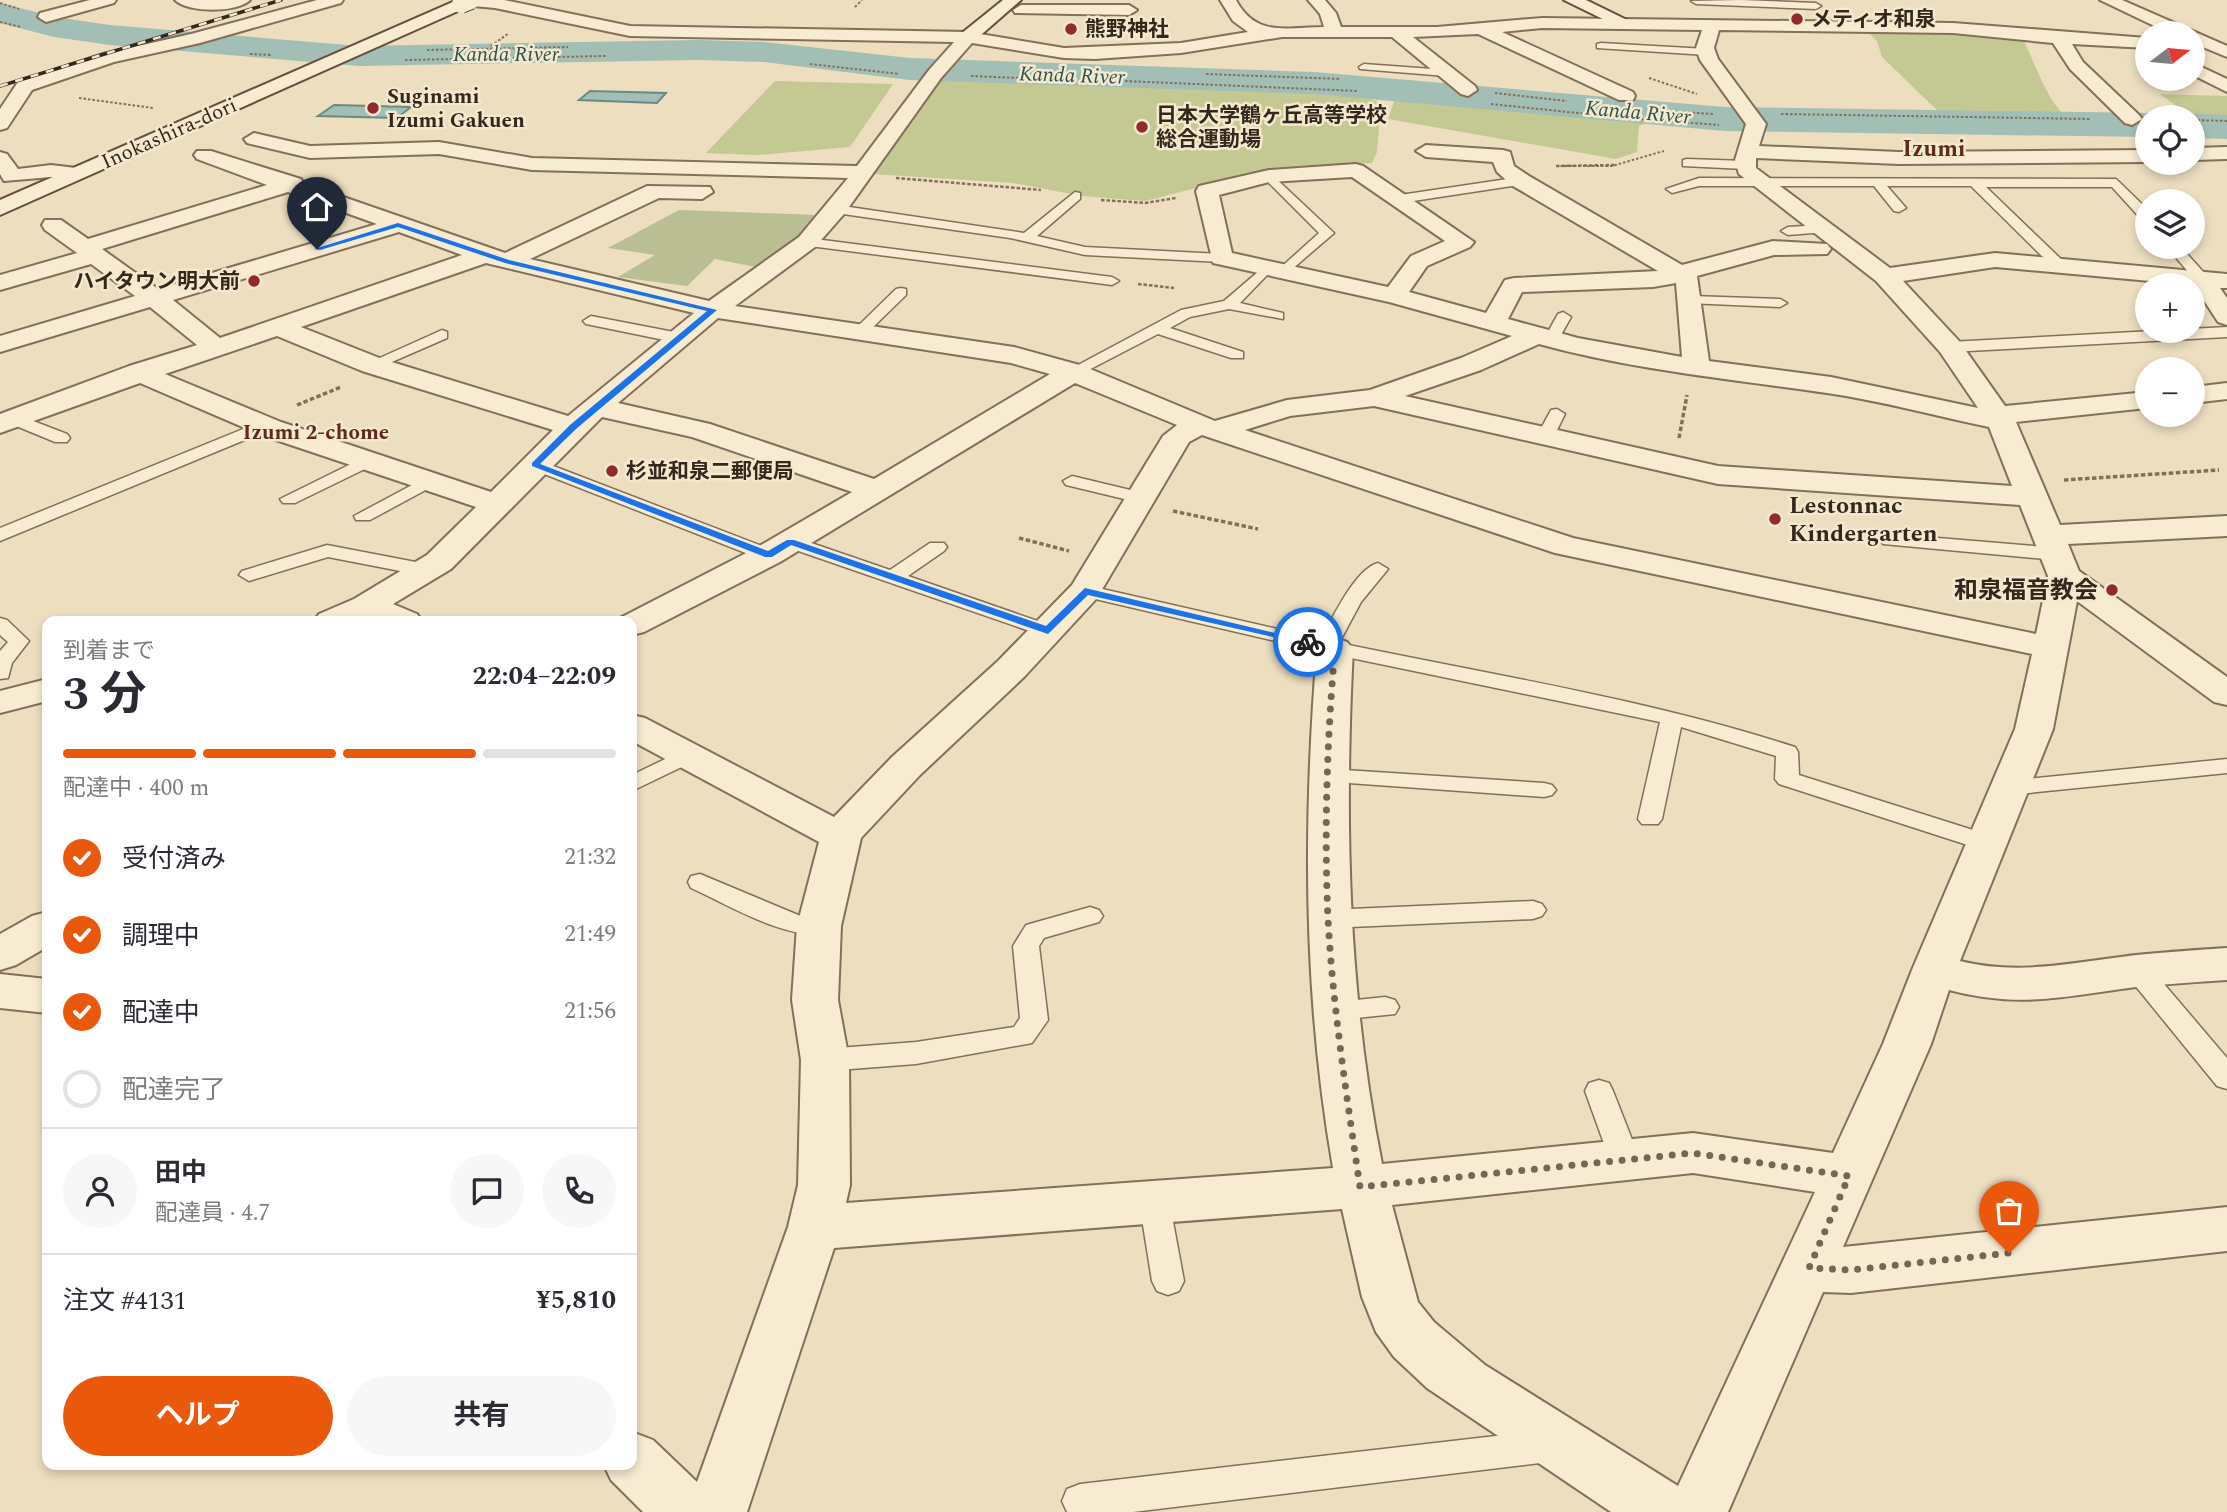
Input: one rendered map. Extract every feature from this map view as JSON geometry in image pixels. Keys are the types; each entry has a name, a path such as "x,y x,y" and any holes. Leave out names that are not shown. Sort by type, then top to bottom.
{"street":[{"path":"46,17 108,0"},
{"path":"183,0 223,6 242,0"},
{"path":"0,124 24,86 109,58 194,39 335,0"},
{"path":"1228,0 1232,13 1249,28 1267,34"},
{"path":"1317,0 1328,13 1334,32"},
{"path":"1572,0 1623,22"},
{"path":"2108,0 2155,21"},
{"path":"465,1 495,3 631,31 677,36 968,37 1053,45 1078,53 1181,48 1267,34 1396,32 1623,22 1712,27 1828,26 1998,31 2135,42"},
{"name":"Inokashira-dori","path":"0,208 465,1"},
{"path":"1695,1 1712,27 1707,52 1752,140 1809,236 1885,276 1950,347 1999,418 2057,555 2227,694"},
{"path":"541,14 586,3"},
{"path":"1814,3 1828,26"},
{"path":"343,616 366,606 439,562 535,464 596,407 713,310 807,242 831,201 861,173 936,72 968,37 1017,5 1078,7 1098,12 1129,10"},
{"path":"1053,45 1078,7"},
{"path":"1984,8 1998,31"},
{"path":"1089,30 1098,12"},
{"path":"677,36 700,18"},
{"path":"1478,27 1645,104"},
{"path":"1396,32 1474,96"},
{"path":"2205,35 2227,33"},
{"path":"2059,38 2076,65 2132,119"},
{"path":"2205,43 2227,52"},
{"path":"2205,74 2227,86"},
{"path":"1603,94 1626,96"},
{"path":"254,139 310,152 439,148 532,164 861,173"},
{"path":"1752,140 1899,158 2135,156"},
{"path":"0,283 398,149"},
{"path":"1426,151 1503,156 1512,174 1680,274 1688,281 1692,300 1692,367"},
{"path":"2205,154 2227,153"},
{"path":"204,155 496,258 713,310 862,330 1014,355 1073,372 1207,428 1566,546 2050,647"},
{"path":"0,158 12,176 51,172 77,174"},
{"path":"1394,296 1419,261 1462,242 1356,170 1269,176 1207,191 1221,258 1394,296 1493,323 1551,331 1692,367 1831,385 1999,418 2135,401"},
{"path":"7,422 139,372 496,258 655,191 721,193"},
{"path":"53,225 153,297 215,347"},
{"path":"0,344 398,225"},
{"path":"1493,323 1514,285 1653,280 1809,236"},
{"path":"1885,276 1975,261 2146,273"},
{"path":"2205,278 2227,281"},
{"path":"2205,284 2227,317"},
{"path":"278,327 378,367 573,427"},
{"path":"717,1512 814,1227 824,1185 825,1060 815,1000 819,926 841,834 1048,631 1095,575 1178,436 1287,408 1374,398 1471,364 1551,331"},
{"path":"139,372 207,406 258,425 497,504"},
{"path":"637,622 779,548 1073,372"},
{"path":"2205,394 2227,391"},
{"path":"1374,398 1552,425 1668,464 1718,475 2027,489"},
{"path":"596,407 700,430 877,490"},
{"path":"2057,555 2227,526"},
{"path":"1331,648 1328,919 1337,1010 1360,1187 1398,1319 1416,1342 1456,1377 1562,1444 1696,1510 1809,1268 1907,1044 1934,970 2034,729 2050,647 2057,555"},
{"path":"366,606 392,616"},
{"path":"0,702 42,691"},
{"path":"637,729 828,831 841,834"},
{"path":"0,954 42,930"},
{"path":"1934,970 1980,982 2031,986 2138,971 2227,964"},
{"path":"0,990 42,995"},
{"path":"814,1227 1360,1187 1693,1153 1849,1176"},
{"path":"1809,1268 1851,1270 2227,1229"},
{"path":"637,1465 686,1512"}],"lane":[{"path":"1695,1 1814,3"},
{"path":"1601,46 1707,52"},
{"path":"1353,80 1366,64 1446,73"},
{"path":"1687,163 1752,140 1877,182 2116,183 2135,204"},
{"path":"1672,189 1699,182 1752,140"},
{"path":"1400,199 1512,174"},
{"path":"1229,305 1327,233 1269,176"},
{"path":"1877,182 1899,208"},
{"path":"1975,183 2059,265"},
{"path":"1026,238 1074,196"},
{"path":"831,201 1085,251 1221,258"},
{"path":"807,242 1112,281"},
{"path":"2184,259 2197,273"},
{"path":"862,330 901,292"},
{"path":"1692,300 1780,303"},
{"path":"1073,372 1186,313 1229,305 1279,316"},
{"path":"591,321 680,338"},
{"path":"1156,328 1237,355"},
{"path":"1950,347 2227,332"},
{"path":"378,367 442,335"},
{"path":"7,422 61,438"},
{"path":"0,535 258,425"},
{"path":"289,499 365,462"},
{"path":"535,464 779,548 893,577 1048,631"},
{"path":"1072,481 1139,501"},
{"path":"362,516 427,482"},
{"path":"1890,540 2057,555"},
{"path":"893,577 937,547"},
{"path":"249,575 327,551 426,570"},
{"path":"1331,648 1352,600 1378,569"},
{"path":"1095,575 1331,648 1581,695 1672,718 1787,752 1787,779 1986,844"},
{"path":"0,624 19,641 2,662 0,673"},
{"path":"1650,819 1672,718"},
{"path":"637,781 688,755"},
{"path":"2008,788 2227,766"},
{"path":"1329,776 1544,790"},
{"path":"700,882 800,926 819,926"},
{"path":"1328,919 1533,909"},
{"path":"825,1060 916,1053 1021,1036 1034,1020 1026,946 1035,931 1090,916"},
{"path":"2138,971 2227,1078"},
{"path":"1337,1010 1385,1007"},
{"path":"1599,1091 1625,1160"},
{"path":"1154,1200 1168,1281"},
{"path":"1080,1501 1562,1444"}],"path":[{"path":"422,50 575,47"},
{"path":"394,60 614,56"},
{"path":"807,63 1054,79"},
{"path":"1197,74 1353,80"},
{"path":"1121,81 1361,91"},
{"path":"31,84 89,100 153,108"},
{"path":"1474,96 1576,102"},
{"path":"1474,96 1598,115"},
{"path":"1645,104 1752,140"},
{"path":"1636,119 1752,140 2132,119"},
{"path":"2205,120 2227,121"},
{"path":"1512,174 1612,166 1668,150"},
{"path":"861,173 1023,187 1113,202 1153,203 1207,191"},
{"path":"258,425 378,367"},
{"path":"1668,464 1681,434 1692,367"},
{"path":"2027,489 2219,470"},
{"path":"1139,501 1258,529"},
{"path":"1019,538 1095,575"}],"green space":[{"path":"1866,30 2022,37 2046,90 2065,115 1941,114 1882,57 1877,41"},
{"name":"日本大学鶴ヶ丘高等学校 総合運動場","path":"941,78 1354,93 1381,103 1377,152 1372,163 1271,169 1145,201 1082,196 1013,183 873,174"},
{"path":"775,81 893,84 850,147 758,155 706,153"},
{"path":"2160,94 2227,96 2227,118 2205,118 2205,105 2175,105"},
{"path":"1396,96 1647,123 1639,126 1637,152 1616,159 1388,119"},
{"path":"679,210 818,215 802,239 756,267 715,259 687,286 618,277 655,255 608,248"}],"water":[{"path":"590,91 666,93 657,103 579,100"},
{"path":"334,105 411,107 397,118 318,116"}],"waterway":[{"name":"Kanda River","path":"0,13 54,27 110,35 359,56 698,50 764,52 910,69 1314,83 1725,119 2135,125"},
{"name":"Kanda River","path":"2205,126 2227,127"}],"railway":[{"path":"0,86 281,0"}],"way so far":[{"path":"1308,642 1335,649 1331,704 1328,919 1340,1053 1360,1187 1693,1153 1849,1176 1809,1268 1851,1270 2009,1253"}],"place":[{"name":"メティオ和泉","path":"1797,19"},
{"name":"熊野神社","path":"1071,29"},
{"name":"Suginami Izumi Gakuen","path":"373,108"},
{"name":"日本大学鶴ヶ丘高等学校 総合運動場","path":"1142,127"},
{"name":"ハイタウン明大前","path":"254,281"},
{"name":"杉並和泉二郵便局","path":"612,471"},
{"name":"Lestonnac Kindergarten","path":"1775,519"},
{"name":"和泉福音教会","path":"2112,590"}],"district":[{"name":"Izumi","path":"1934,148"},
{"name":"Izumi 2-chome","path":"316,432"}],"route":[{"path":"317,249 398,225 507,261 713,310 596,407 535,464 768,555 790,542 1048,631 1085,591 1308,642"}]}
